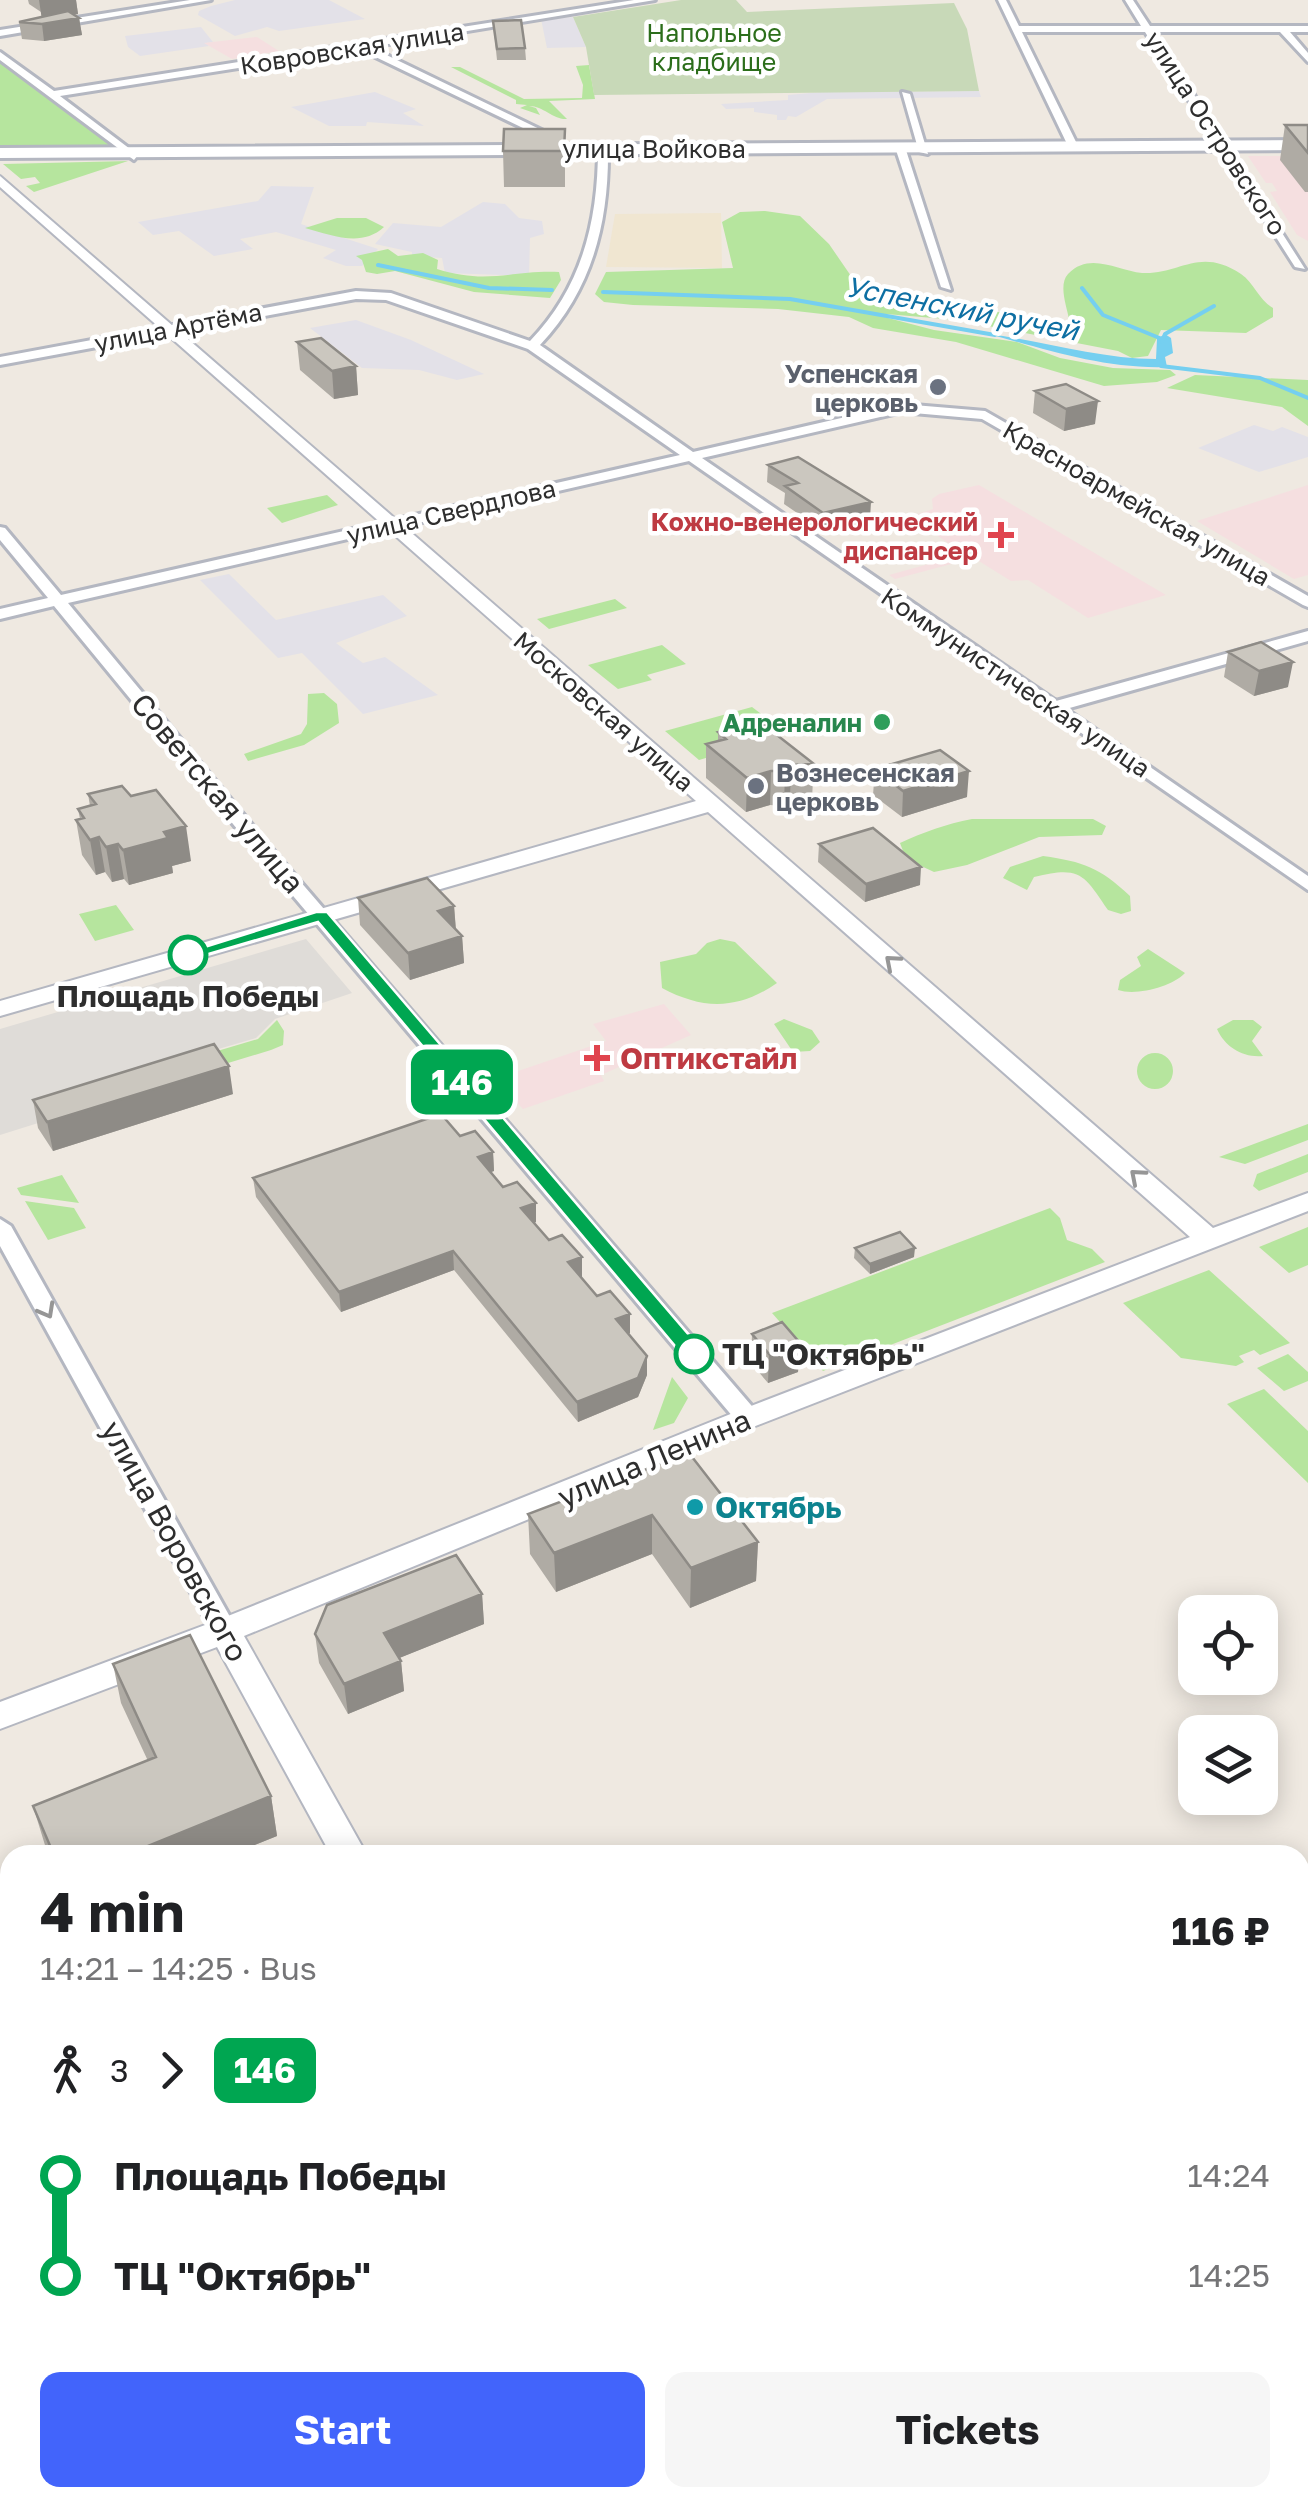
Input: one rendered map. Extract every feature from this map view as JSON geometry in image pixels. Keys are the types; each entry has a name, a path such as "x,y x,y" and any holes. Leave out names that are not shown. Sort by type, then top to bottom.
{"main road":[{"name":"улица Войкова","path":"923,150 1073,146 1224,148"},
{"name":"улица Войкова","path":"0,155 1308,147"},
{"name":"улица Войкова","path":"131,154 571,148 603,151"}],"street":[{"path":"0,33 208,0"},
{"name":"Ковровская улица","path":"54,94 651,0"},
{"path":"1002,0 1073,146"},
{"name":"улица Островского","path":"1130,0 1301,267"},
{"path":"1017,28 1308,28"},
{"path":"1283,29 1308,59"},
{"path":"361,46 571,148"},
{"path":"0,55 131,154"},
{"path":"906,94 923,150"},
{"path":"901,150 947,287"},
{"path":"532,346 565,308 587,262 599,216 603,151"},
{"name":"Московская улица","path":"0,180 1210,1240"},
{"name":"Коммунистическая улица","path":"356,294 387,296 532,346 1308,884"},
{"name":"улица Артёма","path":"0,360 356,294"},
{"name":"улица Свердлова","path":"0,614 902,408"},
{"name":"Красноармейская улица","path":"902,408 986,415 1308,602"},
{"name":"Советская улица","path":"0,531 748,1418"},
{"path":"1054,707 1308,636"},
{"path":"0,1010 711,804"},
{"name":"улица Ленина","path":"0,1716 225,1632 748,1418 1308,1200"},
{"name":"улица Воровского","path":"0,1226 344,1845"}],"shaded area":[{"path":"235,0 329,0 365,19 279,31 267,27 235,36 198,15 211,6"},
{"path":"573,17 586,47 547,48 541,19"},
{"path":"201,27 213,42 206,43 209,46 140,56 128,47 125,36"},
{"path":"257,37 279,51 232,59 204,43"},
{"path":"979,91 981,97 827,99 786,120 754,112 754,108 726,109 721,104 788,100 788,95 822,92"},
{"path":"375,92 416,109 403,113 424,126 367,122 366,126 329,126 291,107"},
{"path":"1248,156 1308,156 1308,241 1297,235 1270,192 1277,191 1272,183 1266,183"},
{"path":"271,186 314,187 301,224 378,249 362,266 346,266 323,258 336,250 276,232 240,239 253,249 214,256 179,231 153,235 138,222 258,201"},
{"path":"483,202 505,204 519,218 542,221 544,234 530,238 529,276 445,273 442,258 412,256 412,252 375,244 393,223 441,227"},
{"path":"721,213 722,268 606,267 615,214"},
{"path":"356,320 484,374 457,380 419,370 362,368 310,328"},
{"path":"1254,425 1273,431 1282,427 1308,437 1308,457 1259,472 1198,448"},
{"name":"Кожно-венерологический диспансер","path":"979,485 1166,595 1088,618 1028,580 1011,581 974,558 895,579 889,575 965,554 909,517 933,509 932,499 939,494"},
{"path":"1308,485 1308,575 1294,579 1197,521"},
{"path":"229,574 276,620 383,595 407,616 336,643 363,663 385,657 438,695 363,714 302,653 278,658 200,580"},
{"name":"Площадь Победы","path":"306,939 352,993 275,1019 256,1038 147,1070 156,1086 0,1135 0,1029"},
{"name":"Оптикстайл","path":"664,1004 691,1035 601,1075 604,1081 523,1109 495,1079 606,1041 593,1024"}],"green space":[{"name":"Напольное кладбище","path":"681,0 736,0 747,12 954,3 967,29 979,91 594,95 586,47 573,17"},
{"path":"0,59 112,145 0,148"},
{"path":"589,65 595,99 549,101 567,119 534,107 529,106 540,115 520,108 527,105 516,104 516,100 451,67 460,67 524,99 582,98 583,85 576,66"},
{"path":"128,161 34,192 26,186 40,183 35,177 21,179 3,164"},
{"path":"740,212 800,216 829,244 851,276 886,292 1061,323 1069,319 1063,290 1065,279 1077,267 1095,263 1142,273 1213,262 1246,278 1273,308 1273,317 1246,333 1161,330 1148,356 1132,358 1118,351 957,320 886,314 888,318 934,330 1017,342 1060,358 1113,368 1170,370 1176,375 1157,382 1104,386 956,342 873,328 849,317 778,309 633,305 604,302 595,294 606,272 733,268 722,222"},
{"path":"337,218 366,218 384,227 356,238 305,228"},
{"path":"388,249 398,256 423,253 438,260 437,269 455,274 559,272 561,280 550,298 474,292 395,271 366,272 356,256"},
{"path":"1195,375 1308,380 1308,426 1282,407 1167,388"},
{"path":"327,495 338,505 282,523 267,508"},
{"path":"615,599 627,608 549,629 537,619"},
{"path":"662,645 686,664 647,675 652,680 618,689 588,665"},
{"path":"324,693 337,704 339,723 304,745 248,761 244,754 301,734 307,724 308,694"},
{"path":"752,707 772,722 766,725 781,736 699,760 665,731"},
{"path":"972,819 1093,819 1106,826 1102,835 1039,837 967,865 934,872 903,851 900,843"},
{"path":"1043,856 1100,872 1130,896 1131,911 1121,914 1108,910 1093,888 1072,873 1034,877 1027,890 1003,878 1010,867"},
{"path":"116,905 134,930 95,941 79,914"},
{"path":"720,939 735,942 777,983 748,998 720,1004 692,1000 662,988 660,962 696,954 707,943"},
{"path":"1148,949 1185,973 1153,989 1118,990 1120,980 1141,966 1137,957"},
{"path":"784,1019 812,1030 820,1042 810,1051 793,1052 774,1024"},
{"path":"277,1020 284,1031 283,1045 271,1050 159,1084 150,1071 258,1039"},
{"path":"1233,1020 1253,1020 1262,1027 1252,1041 1263,1056 1242,1053 1225,1041 1217,1029"},
{"path":"1155,1053 1168,1058 1173,1071 1168,1084 1155,1089 1142,1084 1137,1071 1142,1058"},
{"path":"1308,1124 1308,1140 1245,1164 1219,1157"},
{"path":"1308,1154 1308,1172 1259,1191 1253,1186 1257,1174"},
{"path":"62,1175 79,1203 21,1195 17,1188"},
{"path":"25,1201 74,1208 86,1228 48,1240"},
{"path":"1050,1208 1060,1218 1067,1240 1092,1249 1105,1262 823,1371 772,1313"},
{"path":"1308,1227 1308,1265 1289,1273 1259,1247"},
{"path":"1209,1270 1290,1343 1260,1355 1254,1350 1239,1356 1244,1362 1236,1366 1181,1358 1123,1303"},
{"path":"1288,1354 1308,1372 1308,1381 1284,1391 1257,1368"},
{"path":"672,1377 688,1398 674,1423 653,1430"},
{"path":"1264,1389 1308,1431 1308,1483 1227,1404"}],"water":[{"path":"988,334 1114,356 1156,359 1157,339 1165,334 1171,338 1173,353 1165,357 1167,367 1121,365"}],"building":[{"path":"68,11 79,18 42,24 19,22"},
{"path":"521,20 525,48 497,49 493,21"},
{"path":"1285,125 1308,125 1308,153"},
{"path":"504,129 565,129 564,151 503,151"},
{"path":"321,338 356,366 332,371 297,342"},
{"path":"1066,384 1098,401 1066,409 1035,391"},
{"path":"798,457 871,502 823,513 785,486 798,483 768,465"},
{"path":"1261,642 1293,662 1259,671 1228,652"},
{"path":"759,721 814,764 791,765 785,771 747,778 706,744 726,739 718,732"},
{"path":"940,750 969,771 903,791 875,769"},
{"path":"122,786 131,796 156,790 186,826 164,832 168,838 123,850 118,844 106,847 99,837 90,840 76,820 84,818 78,809 96,804 88,794"},
{"path":"873,828 921,867 866,884 819,844"},
{"path":"427,878 454,906 438,911 462,936 408,953 358,898"},
{"path":"214,1044 229,1066 47,1122 33,1100"},
{"path":"441,1114 460,1136 475,1131 493,1152 478,1157 503,1187 517,1182 536,1203 521,1208 549,1240 562,1235 582,1257 568,1262 597,1296 610,1291 630,1314 616,1319 647,1356 638,1378 577,1402 453,1251 339,1292 253,1178"},
{"path":"900,1232 915,1248 870,1264 855,1248"},
{"path":"782,1322 800,1343 769,1354 752,1334"},
{"path":"689,1453 758,1542 691,1568 652,1515 554,1553 528,1514"},
{"path":"456,1555 482,1594 384,1633 401,1661 344,1684 315,1634 327,1605"},
{"path":"190,1635 271,1796 151,1845 50,1845 33,1806 156,1757 113,1664"}],"waterway":[{"name":"Успенский ручей","path":"378,265 489,288 552,290"},
{"path":"1082,288 1103,315 1162,339"},
{"name":"Успенский ручей","path":"603,292 790,299 995,335"},
{"path":"1162,342 1165,334 1214,306"},
{"name":"Успенский ручей","path":"1161,366 1260,378 1308,398"}],"bus line":[{"name":"146","path":"188,955 322,916 694,1354"}],"place":[{"name":"Успенская церковь","path":"938,387"},
{"name":"Кожно-венерологический диспансер","path":"1001,535"},
{"name":"Адреналин","path":"882,722"},
{"name":"Вознесенская церковь","path":"756,786"},
{"name":"Площадь Победы","path":"188,955"},
{"name":"Оптикстайл","path":"597,1058"},
{"name":"ТЦ \"Октябрь\"","path":"694,1354"},
{"name":"Октябрь","path":"695,1507"}]}
